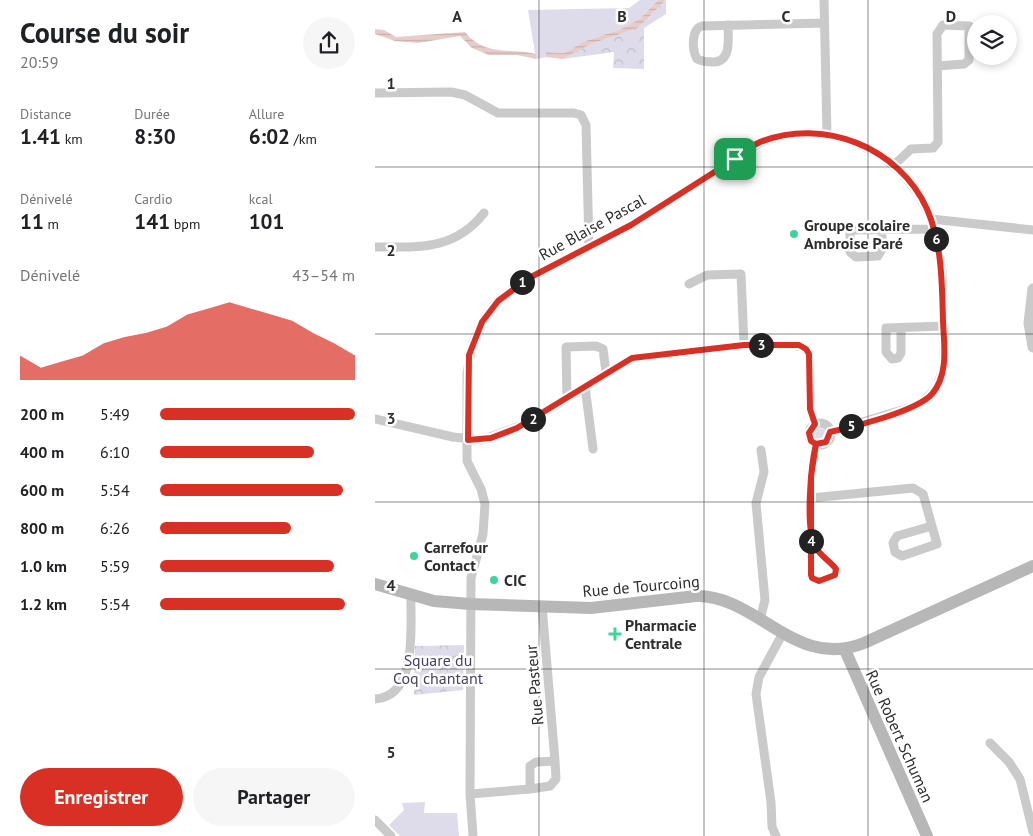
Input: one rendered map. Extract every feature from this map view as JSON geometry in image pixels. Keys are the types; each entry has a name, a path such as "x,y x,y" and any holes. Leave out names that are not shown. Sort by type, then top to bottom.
{"main road":[{"name":"Rue de Tourcoing","path":"375,584 441,602 470,604 599,607 705,597 726,602 783,633 819,649 845,650 1033,566"},
{"name":"Rue Robert Schuman","path":"845,650 927,836"}],"street":[{"path":"824,0 827,134"},
{"path":"728,25 725,58 718,62 705,62 697,59 694,53 696,28 702,26 728,25 824,23"},
{"path":"894,165 911,149 933,148 938,142 937,66 937,34 940,27 948,25 969,26 971,56 967,63 937,66"},
{"path":"375,93 451,92 465,95 498,113 574,113 581,115 585,121 587,133 589,247"},
{"name":"Rue Blaise Pascal","path":"473,836 470,794 471,573 483,534 485,504 481,489 469,465 469,360 473,342 486,316 498,301 514,288 637,221 761,142 790,134 827,134 859,144 894,165 912,184 932,224 942,271 943,372 936,388 928,398 909,408 830,432"},
{"path":"375,248 436,246 474,226 484,213"},
{"path":"883,230 883,249 879,256 857,257 850,252 849,230 883,230 932,224 1033,230"},
{"path":"689,284 707,275 741,274 744,345"},
{"path":"1033,289 1029,322 1033,347"},
{"path":"901,328 944,326"},
{"path":"375,419 468,440 482,440 509,431 567,398 625,361 639,356 744,345 799,345 806,349 809,359 810,409 815,424"},
{"path":"567,398 566,348 596,346 603,350 606,372"},
{"path":"585,386 593,449"},
{"path":"815,424 823,424 830,432 826,442 816,444 809,436 809,430 815,424"},
{"path":"811,534 815,546 836,569 835,575 819,581 812,578 811,575 811,534 811,498 811,468 816,444"},
{"path":"760,620 765,600 756,503 764,472 761,450"},
{"path":"811,498 913,488 923,494 932,526 937,544 902,556 895,552 893,543 897,536 932,526"},
{"path":"375,699 387,698 393,694 408,671 411,594"},
{"name":"Rue Pasteur","path":"470,794 553,785 555,761 542,606"},
{"path":"777,836 777,815 771,802 756,702 759,677 783,633"},
{"path":"990,743 1009,762 1020,779 1033,832"},
{"path":"530,789 530,766 536,762 555,761"},
{"path":"375,820 391,836"}],"green space":[{"path":"640,0 658,0 641,18 621,29 583,42 564,53 546,52 546,57 536,59 528,10 629,8"},
{"path":"666,0 666,14 644,28 644,69 613,68 614,52 563,59 591,44 638,28"},
{"path":"820,428 826,434 820,440 814,434"},
{"name":"Square du Coq chantant","path":"464,645 463,690 414,695 415,646"},
{"path":"425,802 424,813 457,813 459,836 400,836 389,825 404,810 402,803"}],"shaded area":[{"path":"658,0 666,0 638,28 591,44 563,59 546,57 546,52 564,53 583,42 621,29 641,18"},
{"path":"375,29 384,30 396,37 465,32 480,45 497,50 536,54 536,59 517,55 489,55 472,48 460,36 418,43 395,41 375,34"}],"place":[{"name":"Groupe scolaire Ambroise Paré","path":"794,234"},
{"name":"Carrefour Contact","path":"414,556"},
{"name":"CIC","path":"494,580"},
{"name":"Pharmacie Centrale","path":"615,634"}],"route":[{"path":"735,159 631,225 529,278 498,301 482,322 469,355 467,373 468,440 491,438 517,428 632,358 646,354 744,345 799,345 806,349 809,354 810,409 815,424 809,430 811,441 816,444 811,476 811,534 811,575 812,578 819,581 835,575 836,569 815,546 811,534 811,498 811,476 811,468 816,444 826,442 830,438 830,432 918,405 928,398 936,388 944,366 942,271 939,253 931,219 923,201 902,173 887,159 873,150 827,134 790,134 769,139 752,146 735,159"}]}
